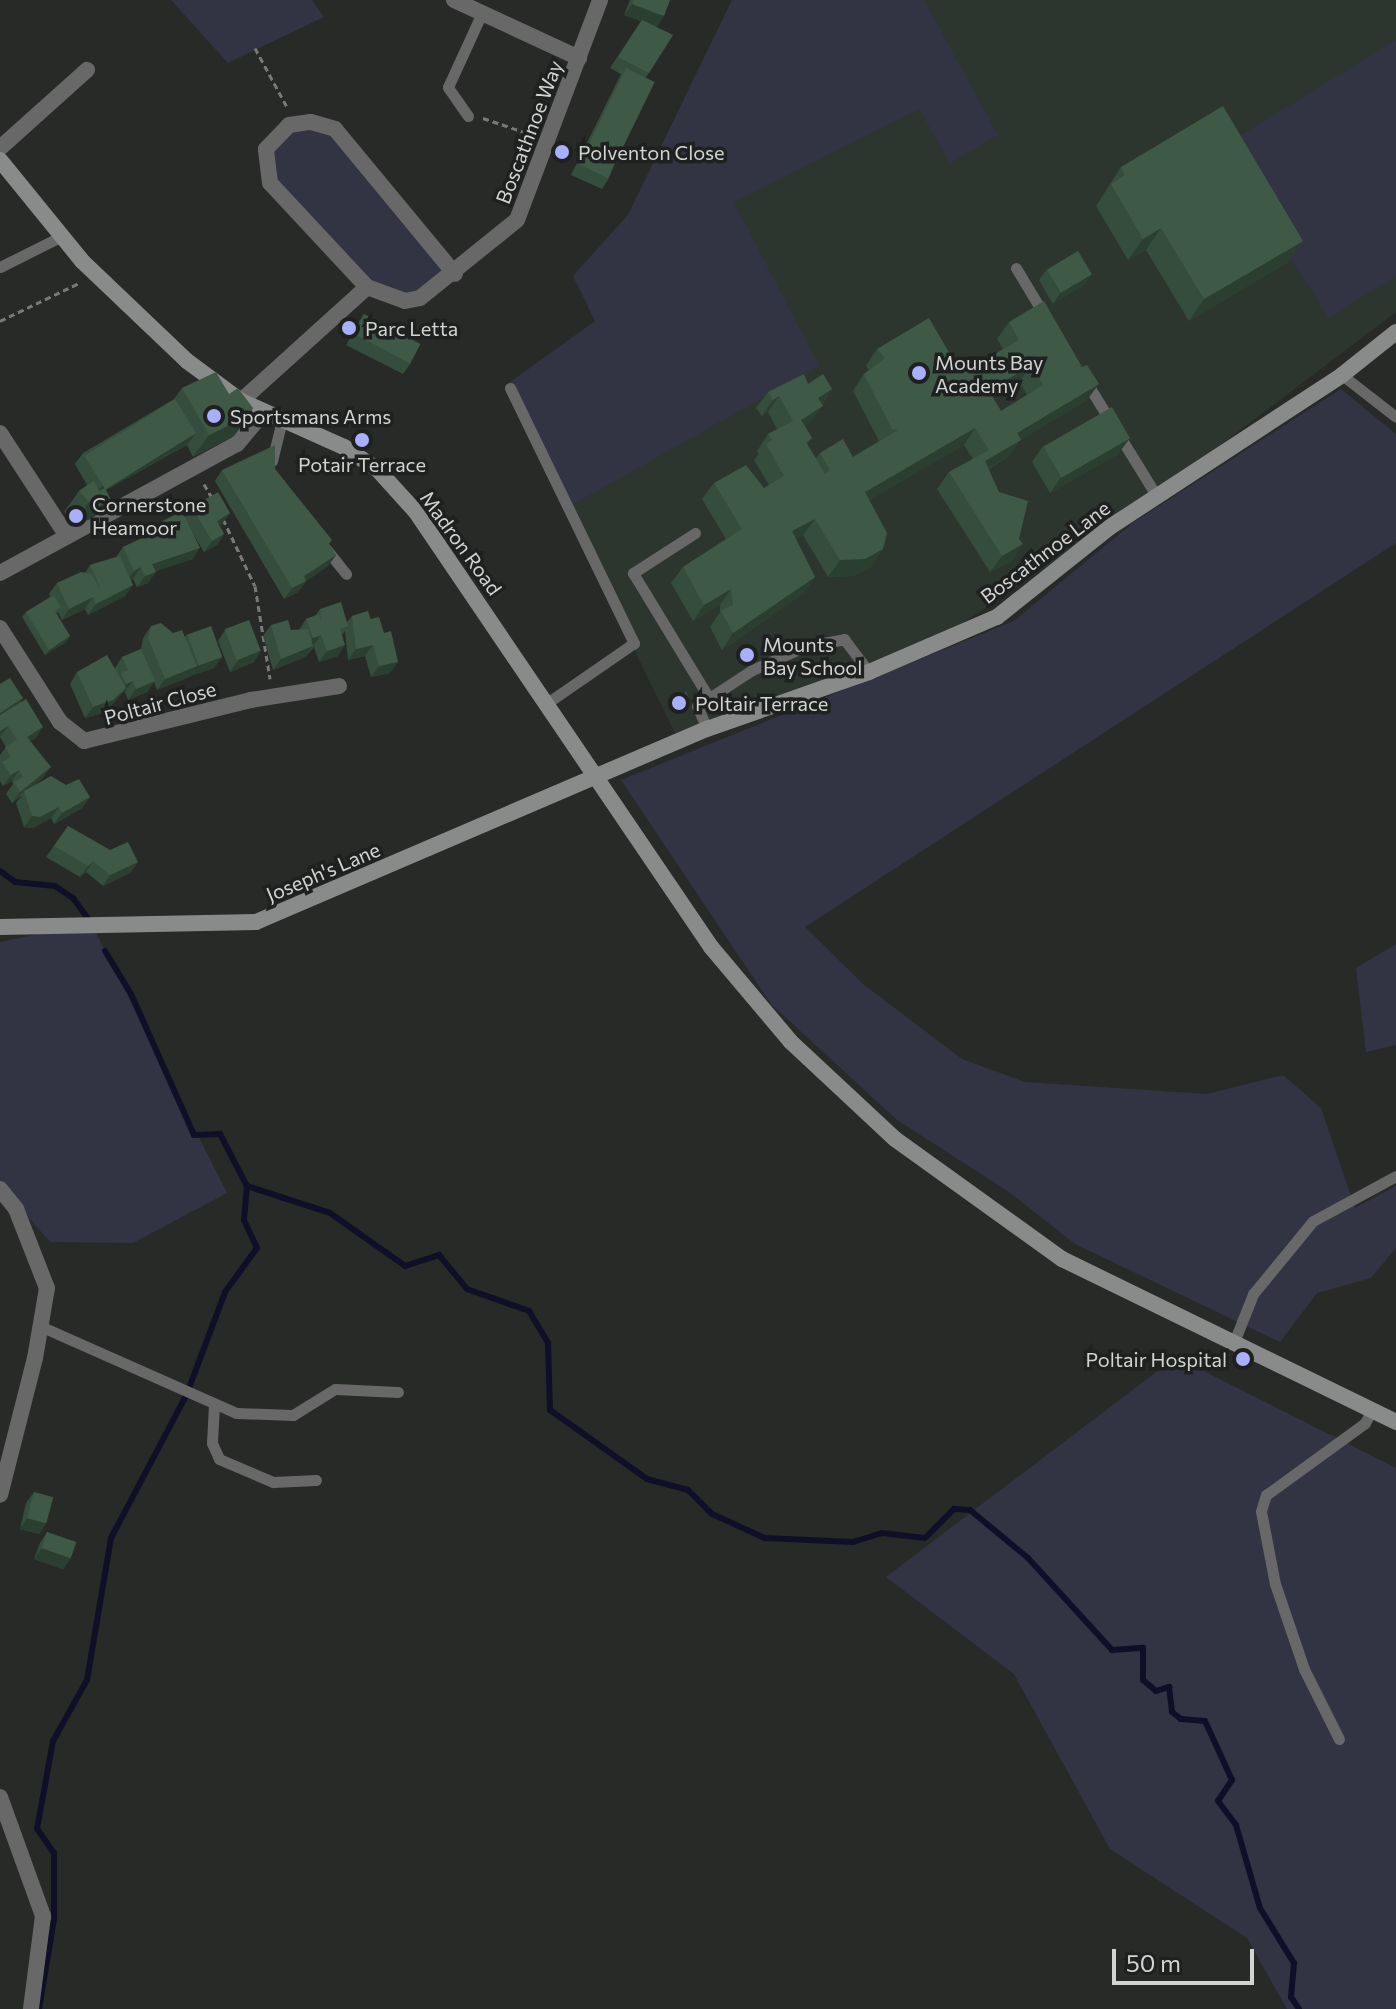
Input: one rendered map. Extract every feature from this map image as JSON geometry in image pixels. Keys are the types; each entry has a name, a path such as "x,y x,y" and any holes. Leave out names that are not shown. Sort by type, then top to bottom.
{"main road":[{"name":"Madron Road","path":"0,160 62,236 162,339 241,401 344,447 377,469 416,512 711,947 791,1042 895,1139 1062,1259 1396,1422"},
{"name":"Boscathnoe Lane","path":"596,777 707,729 869,672 997,617 1156,495 1342,375 1396,332"},
{"name":"Joseph's Lane","path":"0,927 256,922 596,777"}],"street":[{"path":"454,0 579,58"},
{"name":"Boscathnoe Way","path":"367,287 405,301 420,298 455,274 517,220 600,0"},
{"path":"0,148 87,70"},
{"path":"241,401 367,287 276,191 265,171 271,139 299,122 335,129 455,274"},
{"path":"0,573 237,444 263,413"},
{"path":"0,433 67,536"},
{"name":"Poltair Close","path":"0,628 60,722 84,741 251,700 339,686"},
{"path":"0,1189 16,1209 47,1288 0,1495"},
{"path":"0,1797 43,1916 31,2009"}],"lane":[{"path":"467,114 448,87 481,15"},
{"path":"0,267 62,236"},
{"path":"1016,268 1057,335"},
{"path":"1073,361 1156,495"},
{"path":"1342,375 1396,417"},
{"path":"510,388 634,643 547,703"},
{"path":"269,477 282,420"},
{"path":"695,533 633,573 709,698"},
{"path":"317,538 346,574"},
{"path":"707,729 697,706 792,652 844,639 869,672"},
{"path":"1234,1342 1253,1294 1313,1221 1396,1176"},
{"path":"40,1326 236,1413 278,1417 308,1408 335,1389 398,1392"},
{"path":"214,1405 212,1443 219,1459 273,1482 316,1480"},
{"path":"1339,1739 1304,1669 1275,1584 1261,1511 1266,1495 1365,1423 1372,1410"}],"path":[{"path":"255,48 299,122"},
{"path":"467,114 548,140"},
{"path":"0,321 82,281"},
{"path":"204,483 216,506"},
{"path":"221,516 255,586 270,683"}],"shaded area":[{"path":"171,0 312,0 324,17 228,63"},
{"name":"Mounts Bay Academy","path":"732,0 1396,0 1396,312 1177,478 935,642 675,733 505,386 595,321 573,276 628,215"},
{"path":"732,0 924,0 998,135 950,163 919,109 734,202 819,366 565,509 505,386 595,321 573,276 628,215"},
{"path":"1396,40 1396,276 1329,318 1219,149"},
{"path":"324,124 455,274 420,298 367,287 276,191 264,160 280,130"},
{"path":"1341,389 1396,434 1396,543 805,927 863,984 962,1059 1025,1082 1207,1094 1283,1075 1321,1108 1355,1208 1396,1186 1396,1248 1371,1278 1317,1293 1280,1342 1075,1244 1009,1192 897,1120 771,1004 621,780 1014,621 1134,522"},
{"path":"91,923 227,1193 133,1243 50,1242 0,1185 0,942"},
{"path":"1396,944 1396,1045 1366,1052 1356,968"},
{"path":"1176,1357 1396,1468 1396,2009 1287,2009 1247,1938 1110,1849 1014,1674 886,1577"}],"building":[{"path":"634,0 670,0 664,16 632,4"},
{"path":"642,20 673,35 649,73 618,57"},
{"path":"626,68 655,82 608,178 579,164"},
{"path":"1223,106 1303,241 1204,299 1161,228 1143,239 1111,184 1125,175 1121,167"},
{"path":"1078,251 1092,274 1061,293 1047,270"},
{"path":"1044,301 1082,367 1087,365 1099,384 1017,433 1021,440 985,461 999,492 1028,501 1019,539 1023,544 1002,556 949,472 989,450 975,428 865,492 887,533 883,549 865,559 840,560 815,519 792,531 815,577 733,633 721,611 733,605 731,589 704,605 683,567 742,529 714,483 746,465 764,488 784,476 766,444 772,440 768,434 793,421 779,396 773,400 768,392 804,374 808,384 823,374 832,389 818,398 823,406 801,420 812,438 806,442 825,474 830,470 820,453 843,439 853,457 898,430 892,429 864,374 885,358 877,349 929,318 954,361 963,358 970,369 1019,340 1009,322","holes":["1031,365 1043,385 1001,411 989,391"]},
{"path":"364,314 421,344 410,363 354,333"},
{"path":"216,372 229,394 238,388 253,408 250,415 209,435 182,388"},
{"path":"175,399 196,433 105,490 84,456"},
{"path":"1112,407 1130,438 1062,478 1044,446"},
{"path":"275,445 275,469 332,540 329,544 336,555 304,576 306,581 292,588 222,470"},
{"path":"94,481 103,498 89,502 79,491"},
{"path":"105,488 111,500 95,508 103,498 99,491"},
{"path":"218,492 230,513 217,521 224,534 212,541 192,507"},
{"path":"182,511 200,548 152,564 156,572 145,576 141,567 134,571 123,547 155,532 151,527"},
{"path":"120,556 133,585 96,604 93,597 69,609 57,583 81,572 92,574 102,592 90,565"},
{"path":"54,595 61,607 55,611 70,636 49,650 26,612"},
{"path":"341,602 348,626 340,629 345,645 327,651 321,635 313,638 306,619 319,614 321,620 320,609"},
{"path":"368,611 370,619 379,617 384,633 391,631 398,662 379,666 373,645 356,649 352,616"},
{"path":"249,620 261,651 237,660 225,629"},
{"path":"288,620 291,630 308,629 313,646 281,659 271,625"},
{"path":"161,623 173,633 182,630 197,666 165,679 148,638 151,626"},
{"path":"211,626 222,657 199,666 188,635"},
{"path":"141,649 155,681 136,689 133,681 126,684 121,673 128,670 122,657"},
{"path":"107,655 126,688 113,700 93,707 77,672"},
{"path":"10,678 23,698 0,713 0,684"},
{"path":"686,692 689,698 680,703 677,697"},
{"path":"26,699 43,727 27,737 51,767 20,792 14,782 23,777 19,770 11,775 2,762 11,757 5,747 17,740 8,726 0,731 0,715"},
{"path":"51,776 66,785 79,779 90,797 62,813 59,807 40,817 32,816 24,791"},
{"path":"68,826 110,850 128,842 138,862 110,875 93,861 88,866 54,846"},
{"path":"34,1492 53,1497 46,1523 27,1518"},
{"path":"47,1532 76,1542 71,1558 41,1548"}],"waterway":[{"path":"0,871 15,882 55,886 73,898 91,923"},
{"path":"105,951 131,994 194,1135 220,1134 247,1186 330,1213 405,1266 439,1255 467,1289 529,1311 548,1343 550,1410 647,1479 688,1490 712,1514 765,1538 853,1542 882,1533 925,1538 954,1509 970,1510 1028,1558 1112,1650 1143,1648 1143,1680 1156,1691 1169,1687 1172,1712 1181,1719 1205,1721 1232,1780 1218,1801 1236,1825 1260,1908 1294,1963 1291,1997 1299,2009"},
{"path":"39,2009 54,1919 54,1853 37,1829 53,1741 87,1680 111,1538 186,1396 225,1292 257,1248 244,1220 247,1186"}],"place":[{"name":"Polventon Close","path":"562,152"},
{"name":"Parc Letta","path":"349,328"},
{"name":"Mounts Bay Academy","path":"919,373"},
{"name":"Sportsmans Arms","path":"214,416"},
{"name":"Potair Terrace","path":"362,440"},
{"name":"Cornerstone Heamoor","path":"76,516"},
{"name":"Mounts Bay School","path":"747,655"},
{"name":"Poltair Terrace","path":"679,703"},
{"name":"Poltair Hospital","path":"1243,1359"}]}
